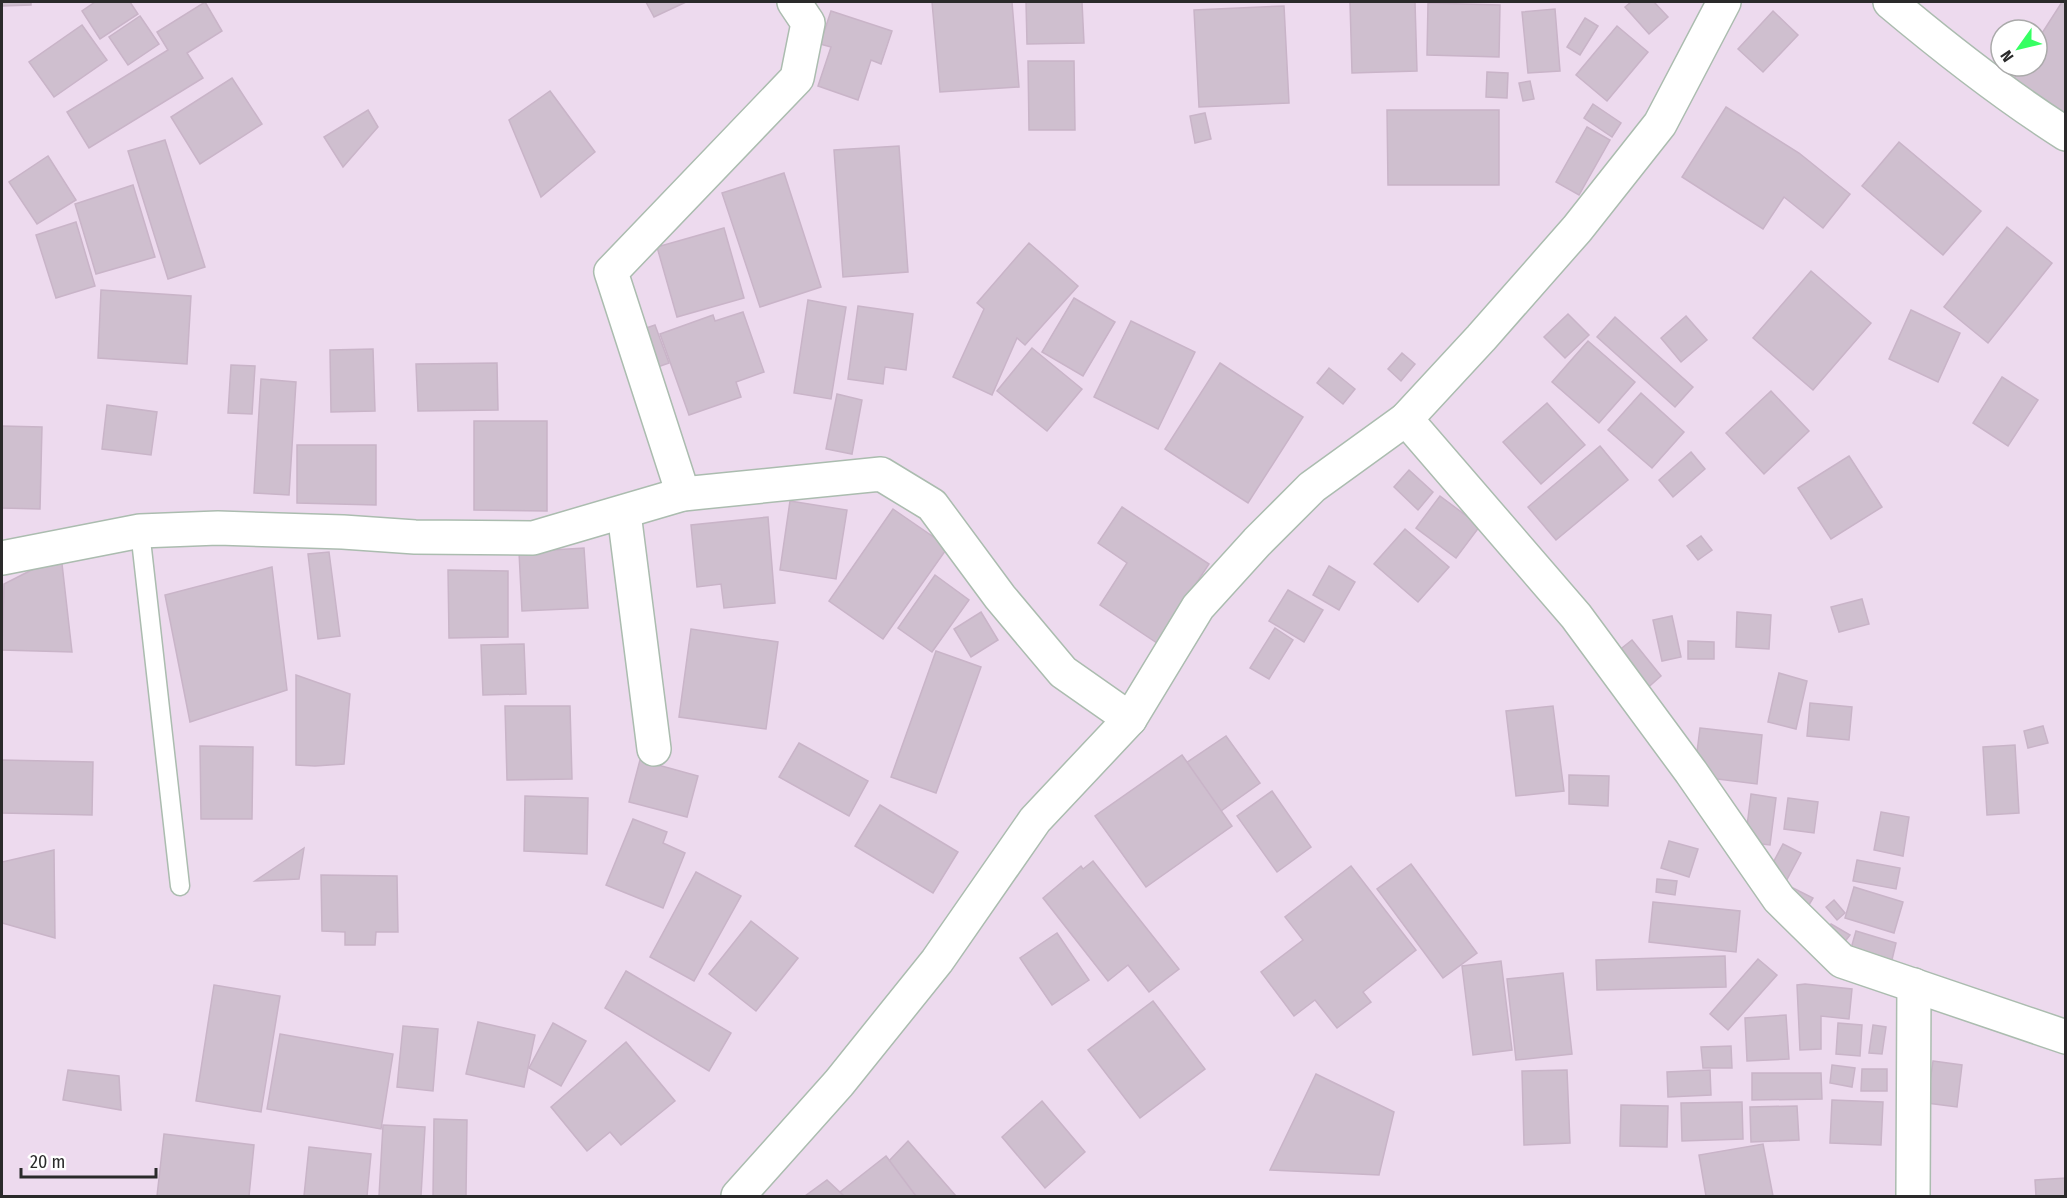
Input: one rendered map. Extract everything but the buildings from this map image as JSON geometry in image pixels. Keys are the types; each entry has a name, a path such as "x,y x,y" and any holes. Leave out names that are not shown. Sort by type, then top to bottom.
{"street":[{"path":"683,494 611,272 797,78 808,23 794,2"},
{"path":"738,1197 840,1083 937,961 1035,820 1130,719 1198,607 1257,542 1312,487 1406,419 1577,230 1660,124 1724,2"},
{"path":"1890,2 1990,83 2066,134"},
{"path":"1406,419 1576,616 1691,772 1779,899 1842,962 2066,1037"},
{"path":"2,558 140,531 218,528 415,537 533,538 683,494 881,474 932,505 1000,597 1063,672 1130,719"},
{"path":"624,513 654,749"},
{"path":"1913,1197 1914,985"}],"lane":[{"path":"140,531 180,886"}]}
